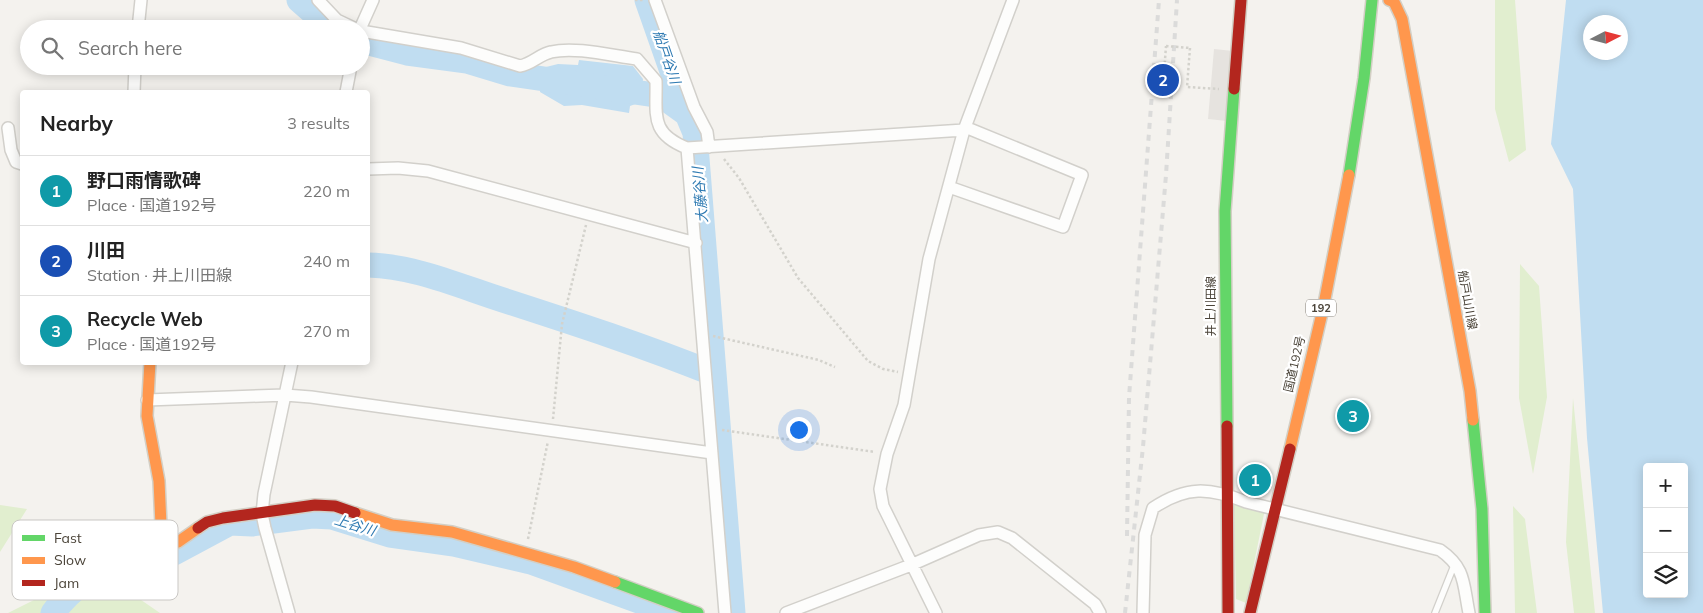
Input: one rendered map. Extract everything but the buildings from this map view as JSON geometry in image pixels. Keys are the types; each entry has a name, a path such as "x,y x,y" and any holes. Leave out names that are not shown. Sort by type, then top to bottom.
{"main road":[{"name":"井上川田線","path":"1228,613 1224,211 1240,0"},
{"name":"国道192号","path":"1250,613 1329,274 1356,137 1372,0"},
{"name":"船戸山川線","path":"1389,0 1394,2 1402,19 1470,391 1482,509 1485,613"},
{"path":"150,365 147,416 160,481 161,520"},
{"path":"178,542 207,522 223,518 263,520 315,505 335,506 392,525 452,532 574,567 698,613"}],"street":[{"path":"139,20 141,0"},
{"path":"318,0 337,20"},
{"path":"365,20 372,0"},
{"path":"655,0 694,107 707,132 697,148 696,243 725,613"},
{"path":"936,613 911,565 884,506 880,489 886,454 904,406 929,259 964,129 1013,0"},
{"path":"370,32 461,48 520,66 527,65 551,52 568,50 637,59 656,81 654,101 655,118 658,125 675,143 697,148 964,129 1082,175 1063,226 949,188"},
{"path":"134,90 135,75"},
{"path":"346,90 349,75"},
{"path":"8,128 11,150 16,162 20,163"},
{"path":"370,169 398,168 428,171 696,243"},
{"path":"289,613 263,520 264,494 291,365"},
{"path":"147,400 285,395 354,402 712,453"},
{"path":"1142,613 1145,535 1152,508 1171,496 1200,490 1226,493 1246,502 1440,550 1455,560 1462,575 1469,613"},
{"path":"786,613 911,565 979,535 998,532 1012,538 1095,604 1100,613"}],"lane":[{"path":"1435,613 1455,560"}],"path":[{"path":"635,0 644,0"},
{"path":"1164,73 1166,46 1190,48 1187,87 1234,90"},
{"path":"697,148 726,161 739,178 798,278 868,361 882,369 910,374"},
{"path":"562,324 588,214"},
{"path":"717,336 819,360 835,366"},
{"path":"722,430 886,454"}],"green space":[{"path":"1495,0 1515,0 1526,150 1509,162 1495,109"},
{"path":"1520,264 1539,286 1547,397 1533,474 1519,398"},
{"path":"1573,398 1595,613 1574,613 1566,542"},
{"path":"1234,500 1265,509 1246,603 1236,599"},
{"path":"0,505 27,509 20,520 12,520 12,533 0,552"},
{"path":"1513,506 1525,519 1537,613 1515,613"},
{"path":"34,600 141,600 160,613 8,613"}],"shaded area":[{"path":"1214,49 1233,51 1227,121 1208,119"}],"water":[{"path":"1566,0 1703,0 1703,613 1603,613 1587,438 1573,189 1551,144"},
{"path":"579,60 633,66 643,79 641,102 630,106 629,113 582,105 564,106 540,92 542,68 558,64 578,65"}],"waterway":[{"name":"大藤谷川","path":"299,0 322,20"},
{"name":"船戸谷川","path":"647,0 687,114"},
{"name":"大藤谷川","path":"370,43 407,53 467,61 510,74 662,96 687,114 695,133 733,613"},
{"name":"上谷川","path":"370,265 402,269 436,278 609,335 714,374"},
{"name":"上谷川","path":"178,551 230,523 252,524 312,516 332,517 390,535 454,544 531,562 672,613"},
{"name":"上谷川","path":"53,613 64,600"}],"railway":[{"path":"1127,536 1129,397 1159,0"},
{"path":"1125,613 1143,447 1166,175 1177,0"}],"traffic: fast":[{"path":"1349,175 1364,78 1372,0"},
{"path":"1227,426 1225,211 1234,89"},
{"path":"1473,420 1482,509 1485,613"},
{"path":"615,582 698,613"}],"traffic: slow":[{"path":"1389,0 1394,2 1402,19 1470,391 1473,420"},
{"path":"1290,449 1323,309 1349,175"},
{"path":"150,365 147,416 159,481 161,520"},
{"path":"355,513 392,525 452,532 574,567 615,582"},
{"path":"178,542 198,528"}],"traffic: jam":[{"path":"1234,89 1241,0"},
{"path":"1227,426 1228,613"},
{"path":"1250,613 1290,449"},
{"path":"198,528 207,522 223,518 315,505 335,506 355,513"}],"place":[{"name":"川田","path":"1163,80"},
{"name":"Recycle Web","path":"1353,416"},
{"name":"野口雨情歌碑","path":"1255,480"}]}
